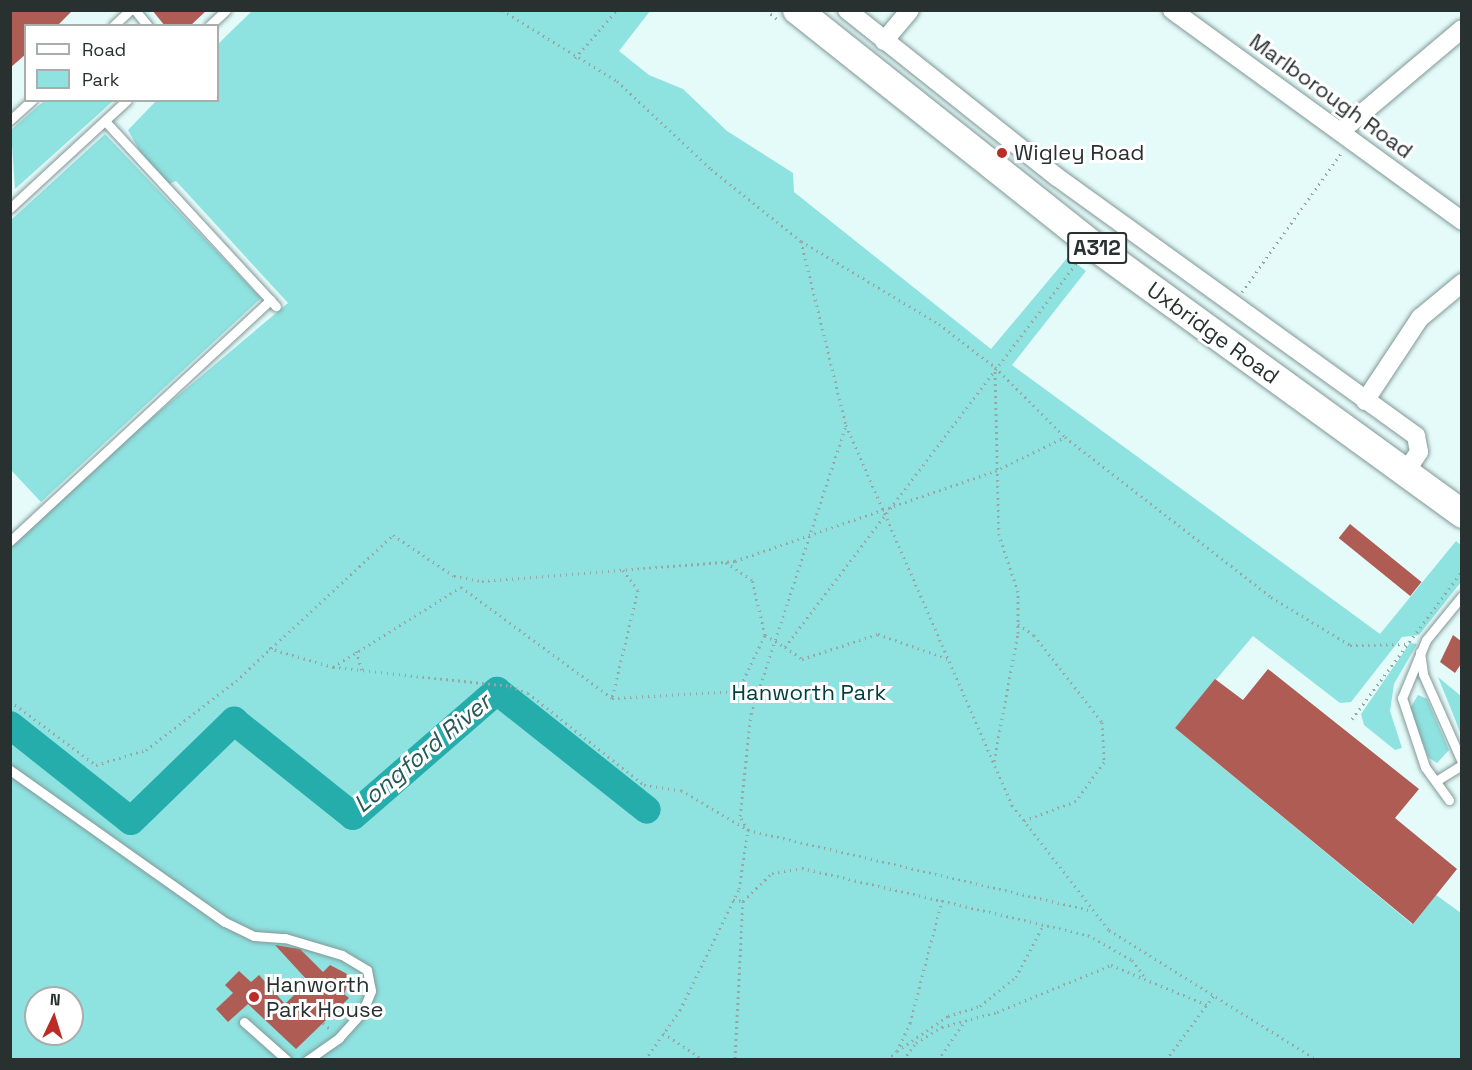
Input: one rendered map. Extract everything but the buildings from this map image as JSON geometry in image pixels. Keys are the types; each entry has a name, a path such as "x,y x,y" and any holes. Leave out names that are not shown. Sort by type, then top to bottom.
{"main road":[{"name":"Uxbridge Road","path":"797,10 1091,244 1461,514"}],"street":[{"name":"Uxbridge Road","path":"847,10 1232,306 1416,436 1419,452 1405,473"},
{"path":"884,40 910,10"},
{"name":"Marlborough Road","path":"1172,10 1461,221"},
{"path":"1346,135 1461,29"},
{"path":"1365,401 1420,318 1461,283"}],"lane":[{"path":"115,24 130,10"},
{"path":"135,10 146,24"},
{"path":"211,24 226,10"},
{"path":"10,120 30,102"},
{"path":"10,208 125,102"},
{"path":"10,541 273,303 105,121"},
{"path":"1449,800 1425,767 1402,698 1420,652 1461,596"},
{"path":"1420,652 1423,674 1461,764 1436,781"},
{"path":"10,770 225,922 254,936 285,938 342,955 367,970 371,992 363,1011 339,1038 307,1059"},
{"path":"244,1022 287,1059"}],"path":[{"path":"502,10 575,58 617,81 711,169 801,241 888,289 995,367 1065,437 1270,597 1350,645 1405,644"},
{"path":"575,58 617,10"},
{"path":"1232,306 1346,135"},
{"path":"801,241 846,425 885,509 993,763 1023,821 1109,930 1317,1059"},
{"path":"785,647 885,509 1091,244"},
{"path":"993,763 1018,624 1018,592 999,535 995,471 995,367"},
{"path":"645,1059 663,1033 733,900 748,830 740,816 751,714 846,425"},
{"path":"10,701 96,765 146,750 236,681 268,648 393,536 454,576 469,580 550,580 623,570 724,562 995,471 1065,437"},
{"path":"467,588 612,698 738,691 765,635 752,580 724,562"},
{"path":"612,698 638,590 623,570"},
{"path":"1352,719 1405,644 1461,571"},
{"path":"467,588 469,580"},
{"path":"333,667 437,598 467,588"},
{"path":"1018,624 1034,636 1102,722 1104,762 1076,801 1023,821"},
{"path":"765,635 802,659 878,634 948,659"},
{"path":"268,648 333,667 528,693 644,785 681,790 748,830 1094,912"},
{"path":"356,651 362,671"},
{"path":"735,1059 743,901 772,873 801,868 942,899 1088,935 1132,960 1145,977"},
{"path":"897,1052 942,899"},
{"path":"733,900 743,901"},
{"path":"887,1059 939,1021 980,1006 1016,977 1044,924"},
{"path":"903,1059 916,1043 964,1021 1111,965 1145,977 1208,1005"},
{"path":"1166,1059 1214,996"},
{"path":"938,1059 964,1021"},
{"path":"323,1023 333,1032"},
{"path":"663,1033 704,1059"},
{"path":"1305,1059 1309,1055"}],"green space":[{"name":"Hanworth Park","path":"252,11 650,11 619,51 649,75 683,89 727,131 793,173 794,192 991,349 1068,257 1086,271 1012,365 1380,634 1456,541 1461,545 1461,582 1419,635 1402,637 1351,702 1340,703 1253,636 1175,728 1412,924 1436,895 1461,913 1461,1059 11,1059 10,537 288,303 176,181 169,184 144,159 128,130 155,102 219,102 219,43"},
{"path":"43,102 112,102 15,189 11,130"},
{"path":"105,134 261,298 41,502 11,470 11,220"},
{"path":"1410,643 1417,644 1394,684 1390,711 1402,748 1395,750 1364,725 1361,714"},
{"path":"1438,677 1461,696 1461,735 1455,719"},
{"path":"1418,695 1427,699 1449,750 1437,763 1429,758 1409,710"}],"waterway":[{"name":"Longford River","path":"10,725 131,821 234,721 353,816 497,691 647,810"}],"place":[{"name":"Wigley Road","path":"1002,153"},
{"name":"Hanworth Park House","path":"254,997"}]}
